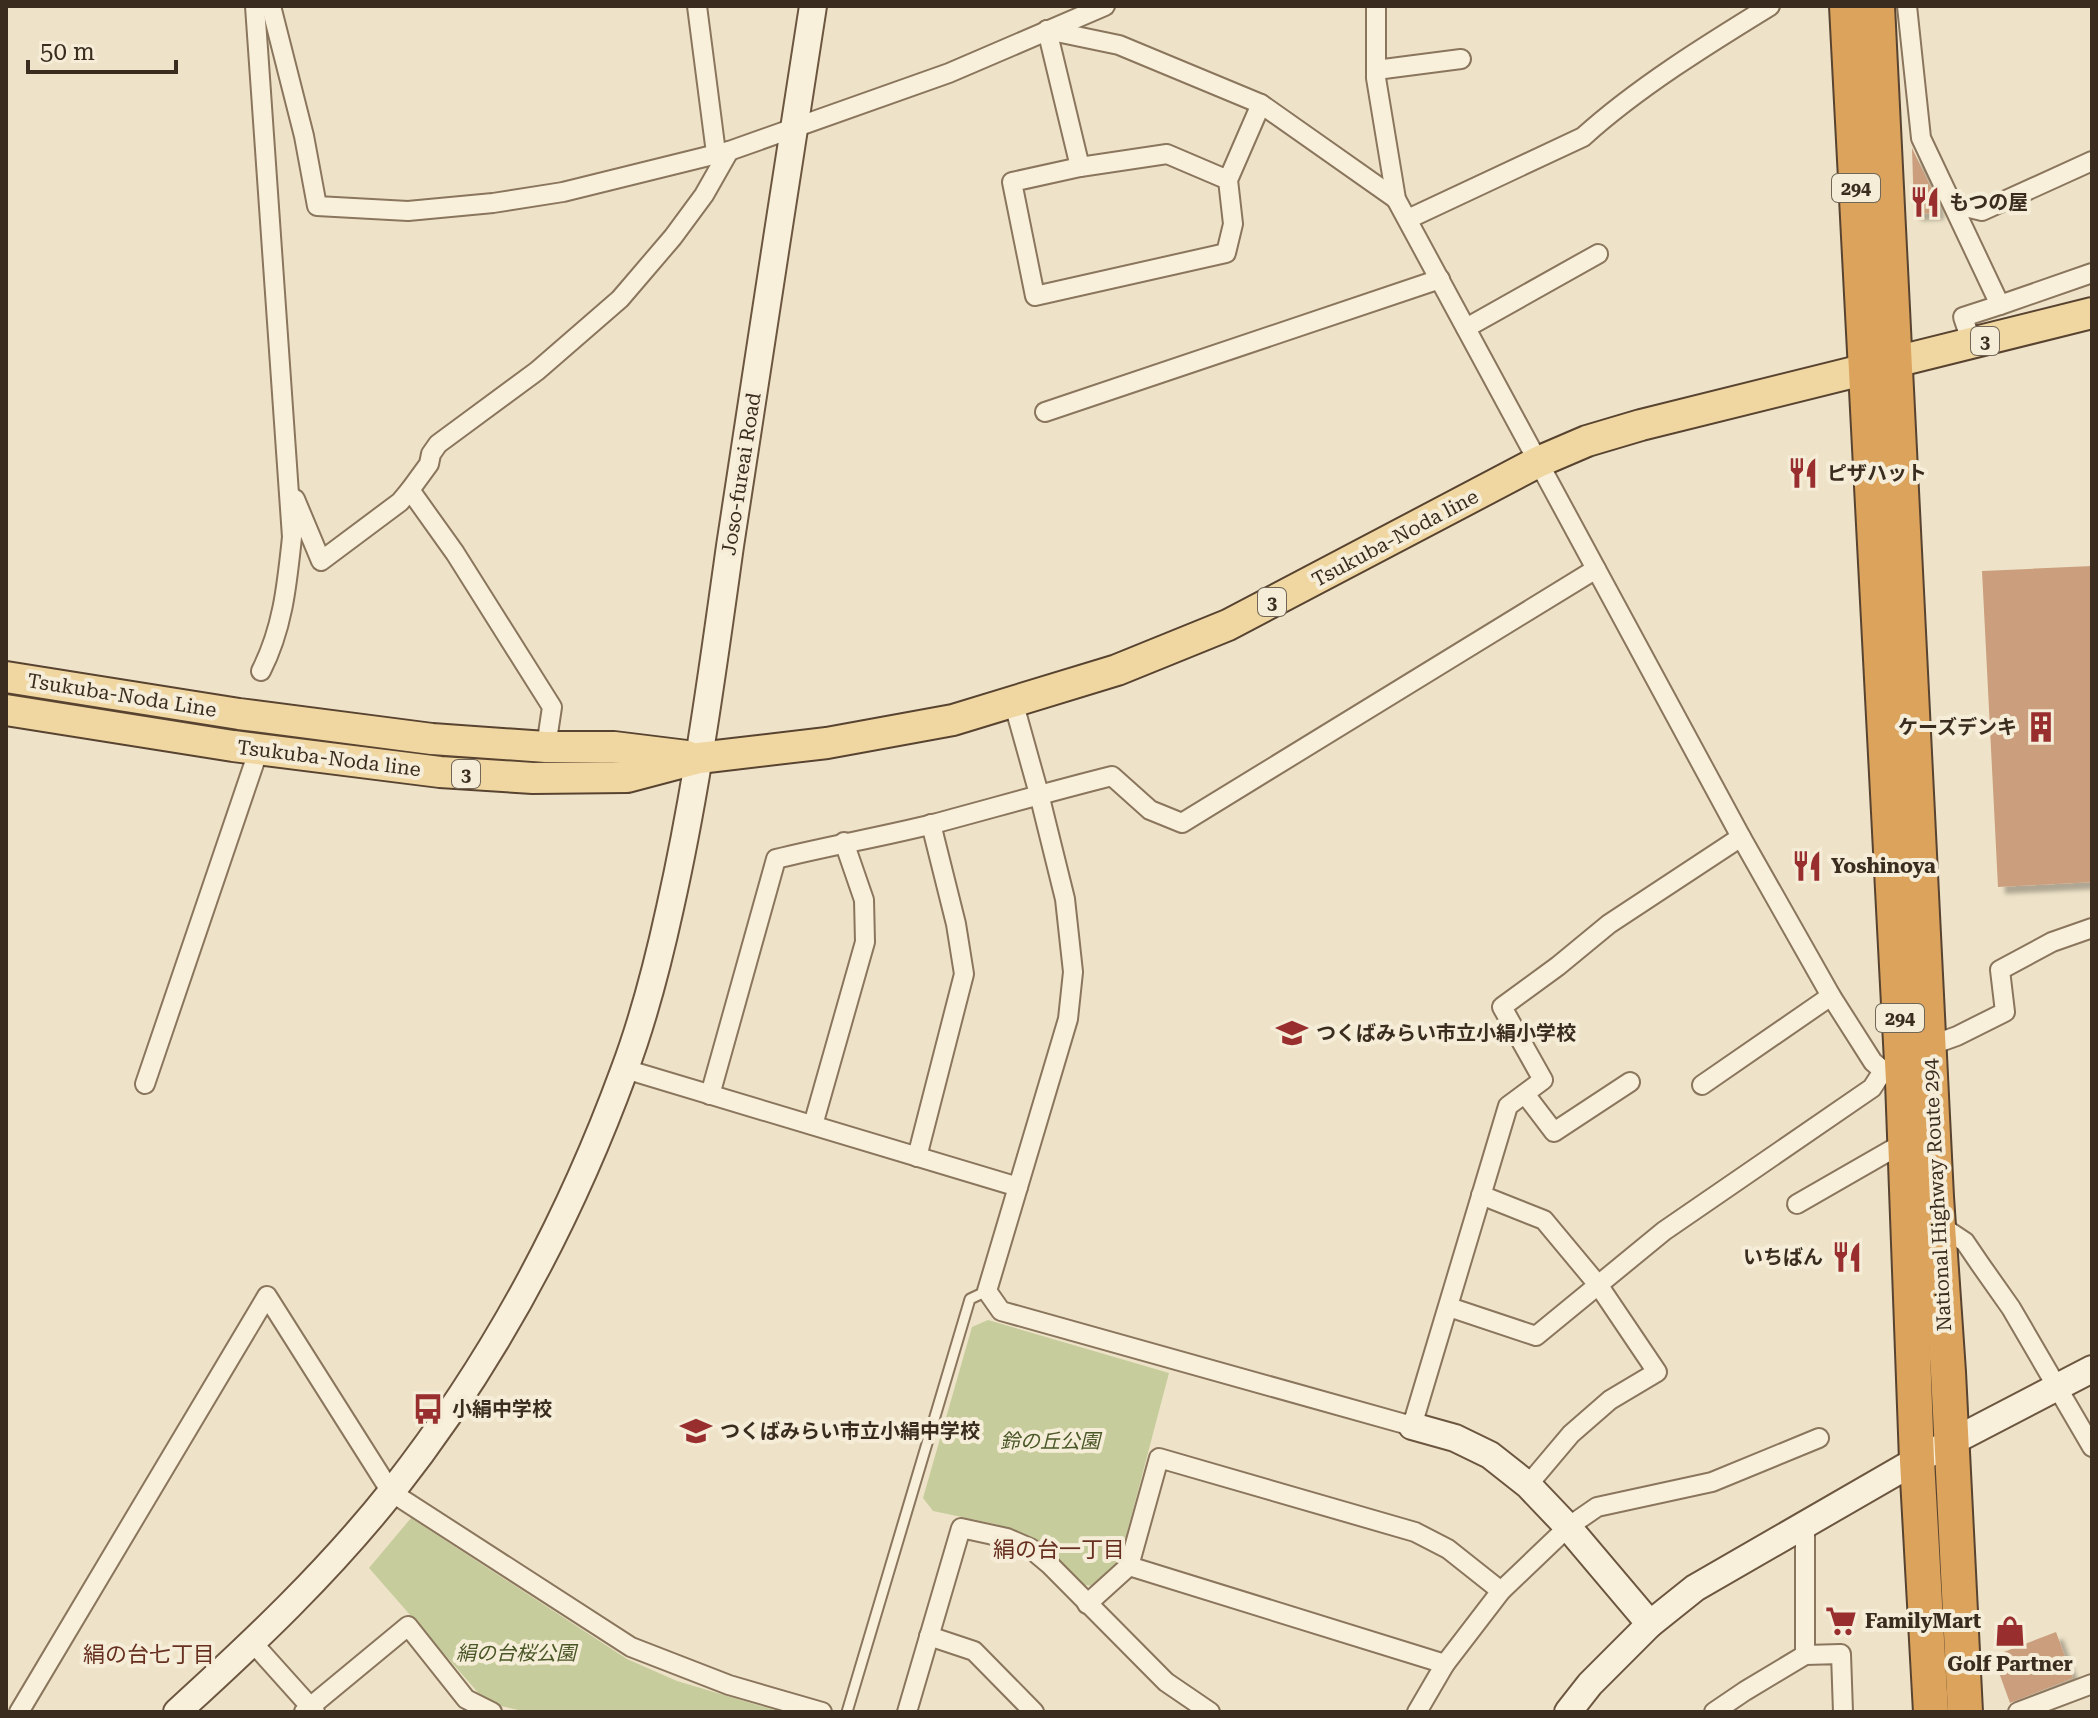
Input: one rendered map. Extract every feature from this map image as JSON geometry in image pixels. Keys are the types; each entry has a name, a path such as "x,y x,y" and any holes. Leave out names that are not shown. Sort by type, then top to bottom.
{"highway":[{"name":"National Highway Route 294","path":"1847,6 1881,366 1929,1046 1965,1712"},
{"name":"National Highway Route 294","path":"1877,6 1893,1076 1905,1142 1917,1460 1931,1712"}],"main road":[{"name":"Tsukuba-Noda line","path":"6,710 246,748 440,772 533,778 627,777 699,758 812,745 953,720 1117,670 1228,625 1538,462 1587,441 2092,313"},
{"name":"Tsukuba-Noda Line","path":"6,677 239,714"},
{"name":"Tsukuba-Noda line","path":"239,714 432,739 546,747 632,748 699,758"}],"street":[{"path":"255,6 292,537 287,592 273,649 261,671"},
{"path":"271,6 304,136 317,206 408,211 493,203 563,192 722,152 949,73 1105,6"},
{"path":"290,485 321,561 400,502 429,464 438,444 537,371 620,299 673,237 704,195 722,152 697,6"},
{"name":"Joso-fureai Road","path":"177,1712 253,1643 337,1555 391,1492 468,1385 549,1244 588,1162 625,1069 658,961 682,855 813,6"},
{"path":"1376,6 1376,70 1396,199 1741,837 1831,996 1873,1062 1893,1076 1664,1231 1536,1336 1449,1307"},
{"path":"1408,219 1583,137 1620,106 1770,6"},
{"path":"1907,6 1921,138 2000,305"},
{"path":"1047,30 1119,45 1261,104 1396,199"},
{"path":"1047,30 1080,167"},
{"path":"1376,70 1461,59"},
{"path":"1228,180 1167,154 1080,167 1012,182 1035,296 1226,253 1233,224 1228,180 1261,104"},
{"path":"1953,204 1982,211 2092,161"},
{"path":"1466,328 1598,254"},
{"path":"1972,344 1963,317 2092,273"},
{"path":"1045,412 1440,279"},
{"path":"410,490 455,553 552,707 546,747"},
{"path":"710,1095 776,859 931,824 1112,776 1150,810 1182,823 1596,569"},
{"path":"1013,701 1065,899 1073,972 1068,1019 987,1291 1001,1311 1455,1438 1490,1455 1528,1485 1568,1527 1650,1624"},
{"path":"145,1084 246,748"},
{"path":"917,1157 964,974 956,924 931,824"},
{"path":"1412,1426 1508,1106 1543,1080 1502,1007 1609,924 1741,837"},
{"path":"813,1125 865,942 864,900 844,842"},
{"path":"1929,1046 2005,1012 2000,970 2052,942 2092,928"},
{"path":"1702,1085 1831,996"},
{"path":"625,1069 1018,1187"},
{"path":"1525,1094 1554,1132 1630,1082"},
{"path":"1797,1204 1905,1142"},
{"path":"1481,1195 1544,1220 1599,1286 1657,1372 1610,1400 1571,1434 1528,1485"},
{"path":"1938,1224 1965,1242 2011,1308 2092,1447"},
{"path":"19,1712 267,1296 391,1492 631,1647 729,1685 822,1712"},
{"path":"1568,1712 1590,1684 1650,1624 1695,1588 1917,1460 2092,1369"},
{"path":"1417,1712 1445,1664 1501,1591 1568,1527 1597,1507 1712,1482 1819,1438"},
{"path":"1087,1604 1129,1566 1159,1458 1415,1532 1448,1549 1501,1591"},
{"path":"1805,1525 1805,1655"},
{"path":"907,1712 961,1528 1007,1538 1030,1548 1166,1682 1210,1712"},
{"path":"1129,1566 1445,1664"},
{"path":"253,1643 310,1710 408,1626 466,1699 492,1712"},
{"path":"929,1636 974,1651 1034,1712"},
{"path":"1714,1712 1805,1655 1841,1654 1843,1712"},
{"path":"2018,1712 2092,1684"}],"lane":[{"path":"847,1712 970,1299 987,1291"}],"green space":[{"name":"鈴の丘公園","path":"988,1320 1169,1373 1119,1563 1094,1586 1083,1585 1056,1557 1029,1537 995,1524 933,1511 923,1498 972,1327"},
{"name":"絹の台桜公園","path":"411,1518 627,1659 677,1681 781,1712 528,1712 496,1705 481,1696 369,1568"}],"building":[{"path":"1912,148 1937,200 1937,213 1914,214"},
{"name":"ケーズデンキ","path":"2092,566 2092,882 1998,887 1982,571"},
{"path":"2056,1632 2073,1678 2010,1703 1993,1656"}],"place":[{"name":"もつの屋","path":"1925,202"},
{"name":"ピザハット","path":"1803,473"},
{"name":"ケーズデンキ","path":"2041,727"},
{"name":"Yoshinoya","path":"1807,866"},
{"name":"つくばみらい市立小絹小学校","path":"1292,1033"},
{"name":"いちばん","path":"1847,1257"},
{"name":"小絹中学校","path":"428,1409"},
{"name":"つくばみらい市立小絹中学校","path":"696,1431"},
{"name":"FamilyMart","path":"1841,1621"},
{"name":"Golf Partner","path":"2010,1631"}],"district":[{"name":"絹の台一丁目","path":"1059,1549"},
{"name":"絹の台七丁目","path":"149,1654"}]}
